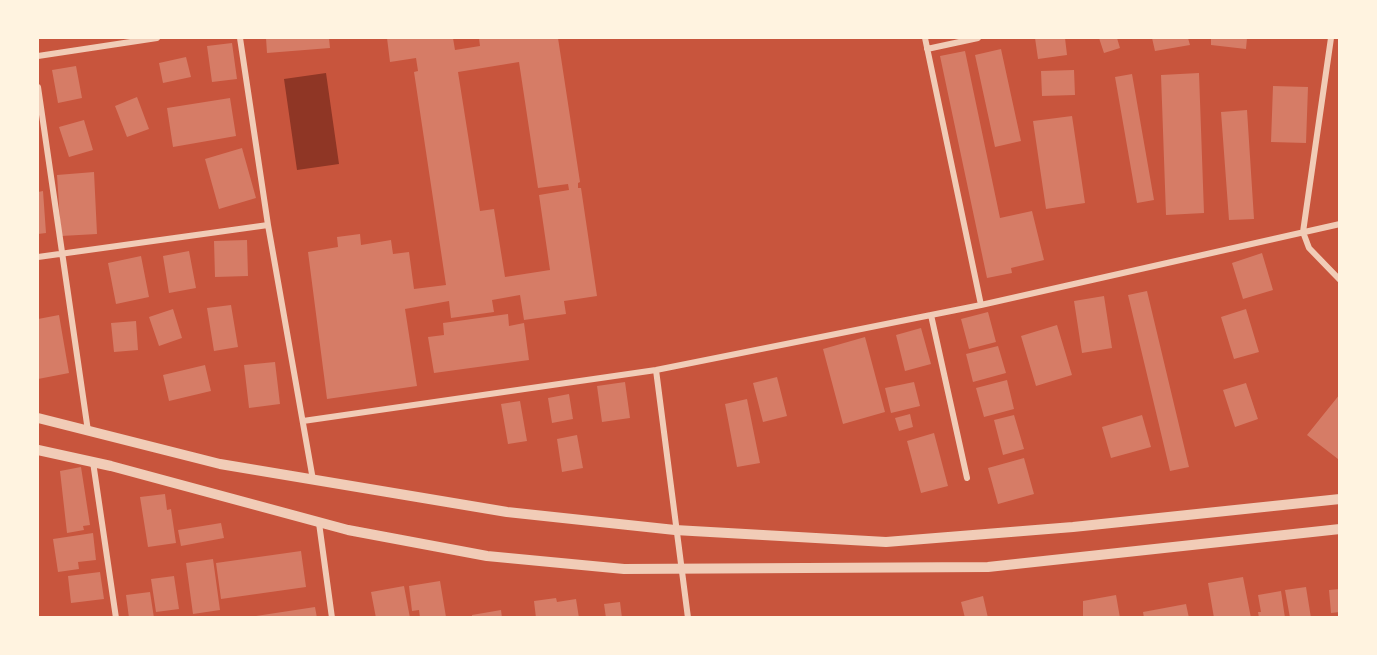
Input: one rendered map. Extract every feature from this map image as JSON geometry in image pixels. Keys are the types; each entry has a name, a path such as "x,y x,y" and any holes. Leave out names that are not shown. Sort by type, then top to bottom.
{"street":[{"path":"38,56 135,39 157,38"},
{"path":"240,38 268,225 313,480"},
{"path":"925,38 981,305"},
{"path":"927,49 978,38"},
{"path":"1331,38 1303,232 1309,248 1340,280"},
{"path":"38,87 88,431"},
{"path":"303,421 656,370 981,305 1340,224"},
{"path":"38,257 268,225"},
{"path":"932,315 967,478"},
{"path":"656,370 688,618"},
{"path":"38,418 220,464 507,512 675,530 886,542 1073,527 1340,499"},
{"path":"38,450 93,462 319,523 487,556 624,569 988,567 1340,529"},
{"path":"93,462 116,618"},
{"path":"319,523 332,618"}],"shaded area":[{"path":"326,73 339,164 297,170 284,79"}],"building":[{"path":"266,38 329,38 330,48 267,53"},
{"path":"387,38 453,38 455,50 480,46 479,38 558,38 580,182 578,188 581,188 597,296 564,301 566,314 524,320 520,295 492,300 494,312 451,318 449,301 405,309 417,386 327,399 308,252 338,247 337,237 360,234 361,245 391,240 393,254 409,252 414,289 446,285 414,72 418,71 416,58 390,62","holes":["519,62 538,188 568,184 569,190 539,195 550,270 505,277 494,209 480,211 458,72"]},
{"path":"1035,38 1065,38 1067,55 1038,59"},
{"path":"1099,38 1117,38 1120,48 1104,53"},
{"path":"1152,38 1188,38 1190,45 1155,51"},
{"path":"1211,38 1247,38 1246,49 1211,45"},
{"path":"232,43 237,79 212,82 207,46"},
{"path":"1001,49 1021,141 995,147 975,55"},
{"path":"965,51 1000,218 1032,211 1044,260 1011,268 1012,273 987,278 940,56"},
{"path":"186,57 191,77 163,83 159,63"},
{"path":"76,66 82,98 58,103 52,70"},
{"path":"1074,70 1075,95 1042,96 1041,71"},
{"path":"1199,73 1204,213 1166,215 1161,75"},
{"path":"1132,74 1154,200 1137,203 1115,77"},
{"path":"1273,86 1308,87 1306,143 1271,142"},
{"path":"137,97 149,129 127,137 115,106"},
{"path":"230,98 236,136 173,147 167,108"},
{"path":"1247,110 1254,219 1229,220 1221,112"},
{"path":"1072,116 1085,203 1046,209 1033,121"},
{"path":"84,120 93,150 69,157 59,127"},
{"path":"242,148 256,198 219,209 205,159"},
{"path":"94,172 97,234 61,236 57,175"},
{"path":"43,191 46,233 38,234 38,192"},
{"path":"247,240 248,276 215,277 214,241"},
{"path":"189,251 196,288 169,293 163,256"},
{"path":"1262,253 1273,290 1243,299 1232,263"},
{"path":"141,256 149,297 116,304 108,263"},
{"path":"1147,291 1189,467 1170,471 1128,295"},
{"path":"1104,296 1112,348 1082,353 1074,301"},
{"path":"231,305 238,347 214,351 207,308"},
{"path":"173,309 182,338 159,346 149,317"},
{"path":"1246,309 1259,352 1234,359 1221,317"},
{"path":"988,312 996,342 969,349 961,319"},
{"path":"508,314 509,326 524,323 529,360 434,373 428,337 444,335 443,323"},
{"path":"59,315 69,373 38,379 38,319"},
{"path":"136,321 138,350 114,352 111,323"},
{"path":"1057,325 1072,375 1036,386 1021,336"},
{"path":"921,328 931,364 905,371 896,335"},
{"path":"865,337 885,412 843,424 823,349"},
{"path":"998,346 1006,373 973,382 966,354"},
{"path":"275,362 280,404 249,408 244,365"},
{"path":"205,365 211,391 169,401 163,375"},
{"path":"777,377 787,416 763,422 753,383"},
{"path":"1007,380 1014,409 984,417 976,388"},
{"path":"625,382 630,418 602,422 597,386"},
{"path":"914,382 920,406 891,413 885,388"},
{"path":"1246,383 1258,419 1235,427 1223,390"},
{"path":"569,394 573,419 552,423 548,398"},
{"path":"1340,394 1340,457 1338,459 1307,435"},
{"path":"747,399 760,463 737,467 725,404"},
{"path":"520,401 527,441 508,444 501,404"},
{"path":"910,414 913,427 899,431 895,418"},
{"path":"1014,415 1024,449 1003,455 994,420"},
{"path":"1142,415 1151,447 1111,458 1102,427"},
{"path":"934,433 948,486 921,493 907,441"},
{"path":"577,435 583,468 562,472 557,439"},
{"path":"1024,458 1034,494 998,504 988,468"},
{"path":"81,467 90,525 83,526 84,530 67,533 60,471"},
{"path":"165,494 167,510 171,509 176,543 148,547 140,497"},
{"path":"221,523 224,538 181,546 178,530"},
{"path":"93,533 96,560 78,562 79,569 58,572 53,539"},
{"path":"301,551 306,587 221,599 216,563"},
{"path":"213,559 220,610 193,614 186,563"},
{"path":"100,572 104,599 71,603 68,576"},
{"path":"174,576 179,609 156,612 151,579"},
{"path":"1243,577 1251,618 1214,618 1208,583"},
{"path":"440,581 446,617 420,618 419,610 412,611 409,586"},
{"path":"404,586 410,618 376,618 371,592"},
{"path":"1306,587 1311,618 1290,618 1285,590"},
{"path":"1340,589 1340,612 1331,613 1329,590"},
{"path":"1281,591 1285,618 1259,618 1258,612 1261,612 1258,595"},
{"path":"150,592 154,618 129,618 126,595"},
{"path":"1116,595 1120,618 1083,618 1083,601"},
{"path":"983,596 988,618 965,618 961,602"},
{"path":"556,598 557,602 576,599 579,618 536,618 534,601"},
{"path":"620,602 622,618 606,618 604,604"},
{"path":"1186,604 1189,618 1144,618 1143,612"},
{"path":"315,607 317,618 256,618 256,616"},
{"path":"501,610 502,618 472,618 472,615"}]}
